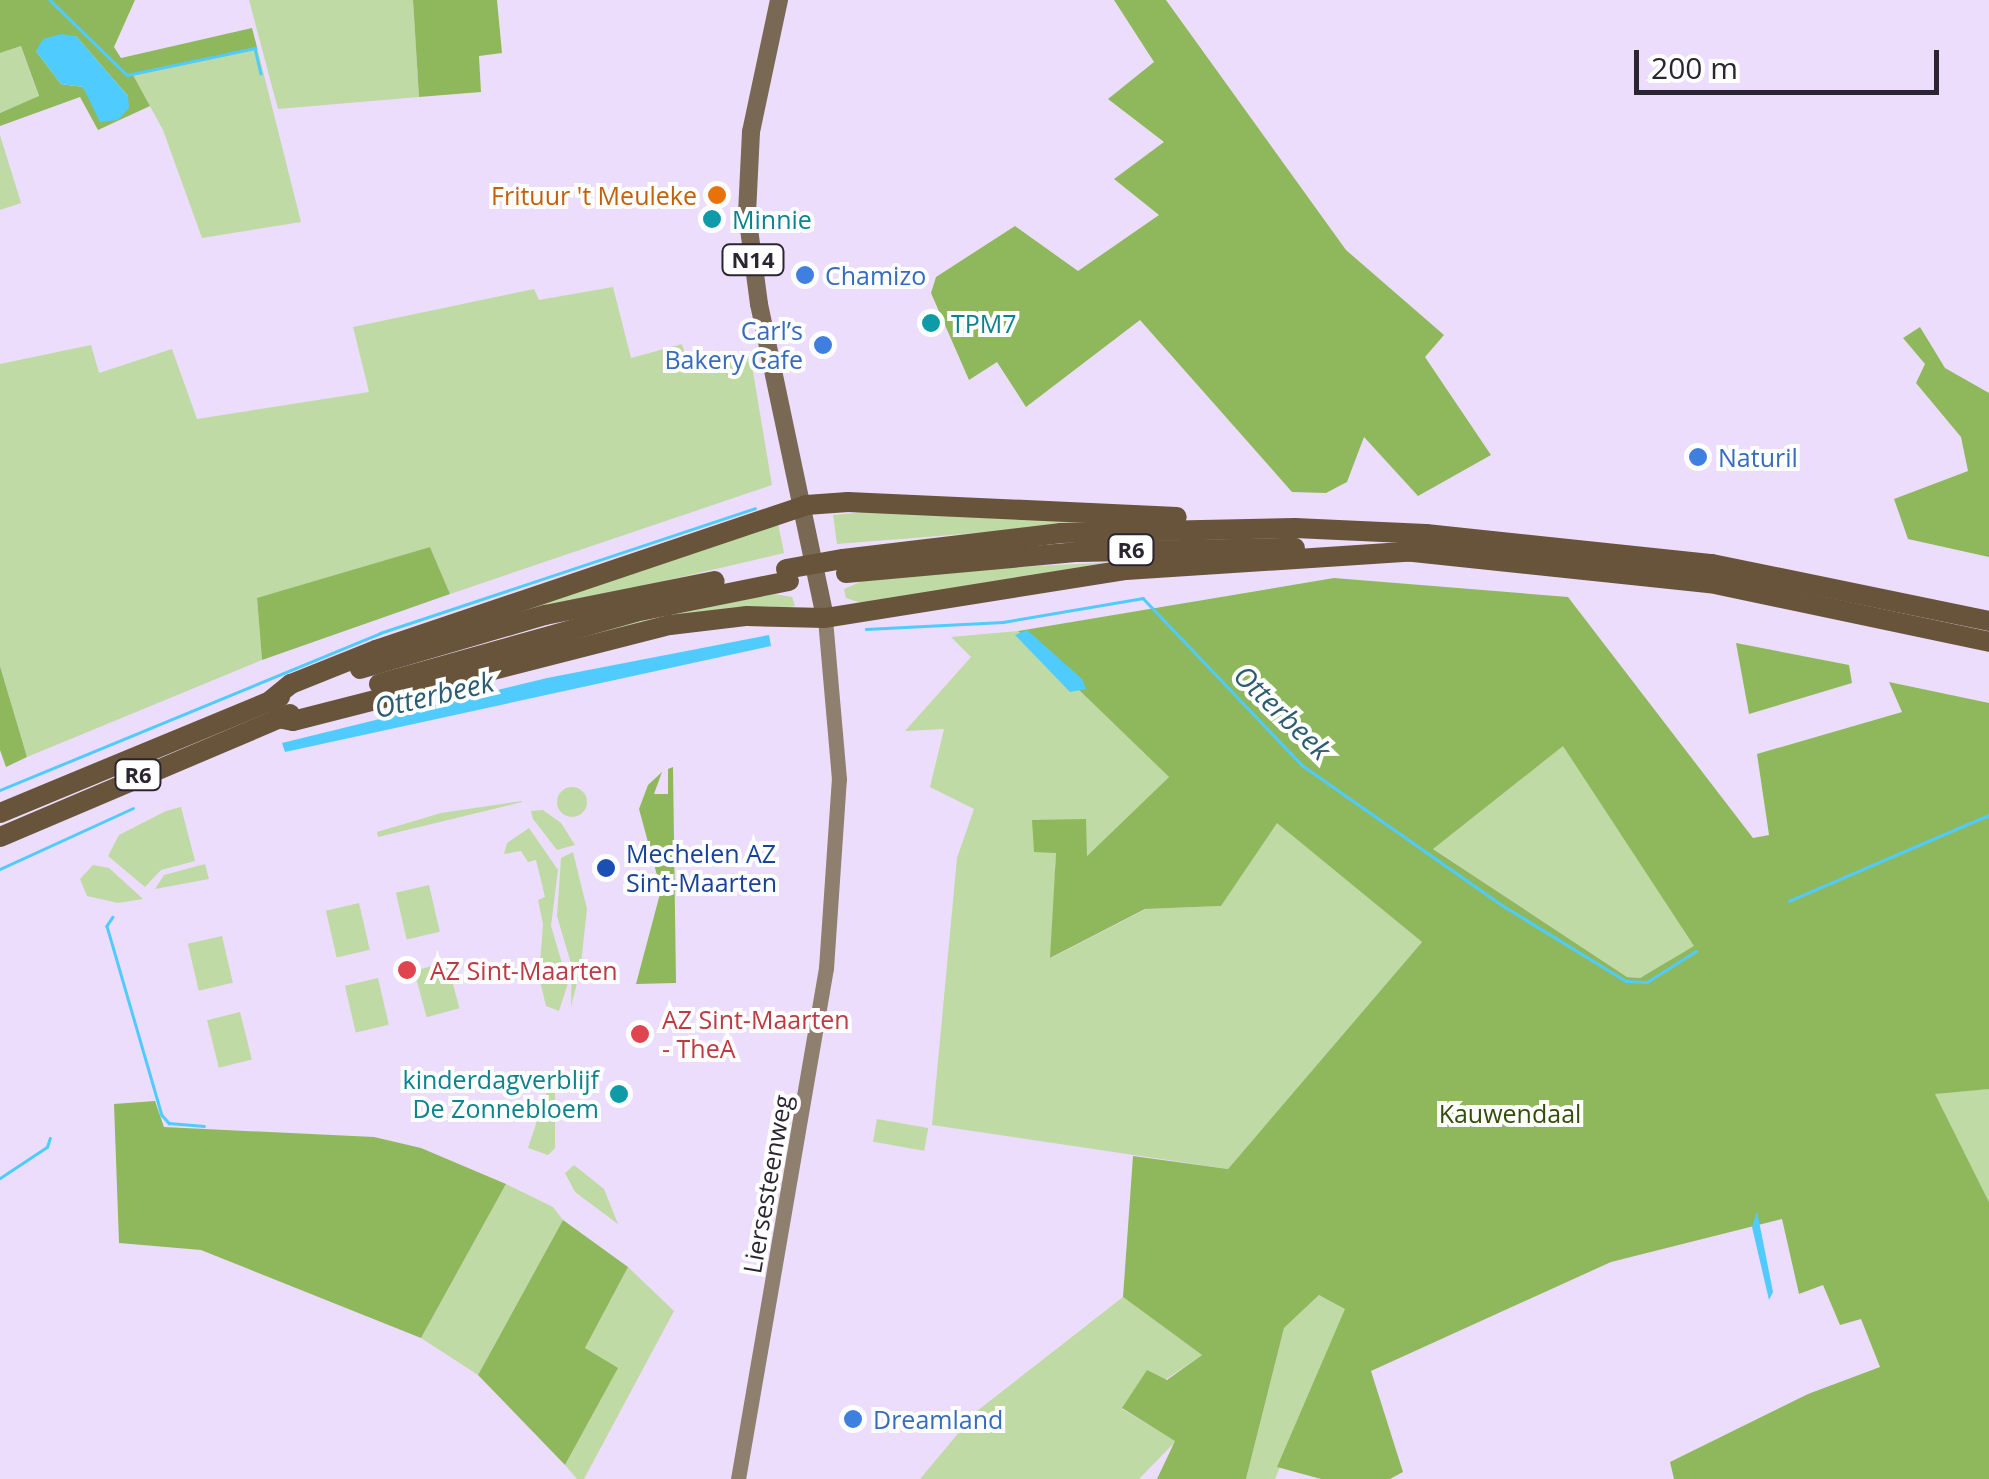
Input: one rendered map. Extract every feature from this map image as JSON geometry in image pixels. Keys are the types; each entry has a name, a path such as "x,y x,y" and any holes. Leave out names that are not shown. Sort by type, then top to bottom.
{"highway":[{"path":"1295,528 1278,520 848,502 806,505 376,650 291,684 274,709 293,722 670,625 1126,570 1418,551"},
{"name":"R6","path":"0,814 274,709 546,616 1061,533 1295,528 1531,541 1989,621"},
{"name":"R6","path":"845,566 1078,552 1418,551 1703,573 1989,642"},
{"name":"R6","path":"0,837 274,709"}],"main road":[{"name":"N14","path":"779,0 751,132 748,214 766,338 806,505 823,608"},
{"name":"Liersesteenweg","path":"738,1479 826,968 838,779 823,608"}],"green space":[{"path":"0,0 135,0 114,47 121,58 252,28 257,47 133,75 150,106 98,130 80,97 0,126 0,113 39,96 21,46 0,53","holes":["76,36 128,96 95,106 83,87 61,84 36,51"]},
{"path":"249,0 413,0 419,97 278,109"},
{"path":"413,0 497,0 502,53 479,56 481,92 419,97"},
{"path":"1114,0 1166,0 1346,250 1444,335 1425,357 1491,455 1418,496 1364,437 1347,482 1326,493 1292,492 1140,320 1026,407 997,362 969,380 931,293 936,277 1015,226 1078,271 1159,215 1114,179 1164,142 1108,99 1154,62"},
{"path":"21,46 39,97 0,113 0,53"},
{"path":"257,47 301,222 202,238 163,130 133,75"},
{"path":"0,135 21,203 0,210"},
{"path":"613,287 631,358 682,344 689,369 750,354 772,485 450,594 430,547 257,599 262,660 27,757 0,666 0,364 91,345 99,373 172,349 197,419 369,392 353,327 534,289 539,300"},
{"path":"1920,327 1945,368 1989,393 1989,557 1908,539 1894,499 1968,471 1961,437 1916,383 1925,364 1903,338"},
{"path":"877,511 1140,520 837,544 833,515"},
{"path":"778,523 784,553 437,634"},
{"path":"430,547 450,594 262,660 257,598"},
{"path":"1197,558 870,606 846,598 844,589 867,579 957,570"},
{"name":"Kauwendaal","path":"1334,578 1568,597 1753,838 1769,835 1757,754 1902,712 1889,682 1989,703 1989,1089 1935,1094 1989,1202 1989,1479 1674,1479 1670,1462 1808,1394 1880,1367 1861,1319 1840,1325 1823,1285 1799,1294 1782,1219 1611,1262 1371,1371 1403,1472 1390,1479 1321,1479 1277,1467 1345,1309 1319,1295 1284,1328 1246,1479 1157,1479 1175,1441 1122,1408 1147,1370 1167,1380 1202,1355 1123,1297 1133,1156 1228,1169 1422,942 1277,823 1221,906 1145,909 1050,958 1056,853 1034,852 1032,820 1086,819 1087,856 1169,777 1018,631","holes":["1563,746 1694,946 1640,978 1627,977 1433,849"]},
{"path":"774,594 792,597 795,606 426,680 632,623"},
{"path":"1018,631 1169,777 1086,857 1056,853 1051,958 1146,909 1221,906 1277,822 1422,942 1228,1169 932,1125 957,858 974,809 930,787 944,729 905,731 971,657 951,637"},
{"path":"1736,643 1849,665 1852,683 1749,714"},
{"path":"0,666 27,757 6,767 0,750"},
{"path":"1563,745 1695,946 1640,978 1627,977 1432,848"},
{"path":"673,767 676,983 636,984 661,890 639,809 648,785 662,772 654,794 668,794 668,769"},
{"path":"572,787 583,791 587,802 583,813 572,817 561,813 557,802 561,791"},
{"path":"522,801 378,837 377,832 441,813"},
{"path":"188,805 181,807 195,861 161,870 145,887 108,856 119,835 166,811"},
{"path":"543,810 561,823 575,845 557,850 533,819 531,811"},
{"path":"529,828 558,870 551,926 568,983 559,1011 546,1006 539,977 543,924 538,900 545,897 536,860 528,862 521,851 504,854 507,843"},
{"path":"573,852 587,909 580,972 571,1006 572,967 557,916 561,858"},
{"path":"205,864 209,879 155,889 164,875"},
{"path":"93,865 109,868 143,899 118,903 87,896 80,879"},
{"path":"429,885 440,932 407,939 396,893"},
{"path":"359,903 370,950 337,957 326,911"},
{"path":"222,936 233,983 199,991 188,944"},
{"path":"447,962 459,1008 427,1017 414,971"},
{"path":"378,978 389,1025 356,1032 345,986"},
{"path":"240,1012 252,1060 219,1068 207,1020"},
{"path":"555,1067 555,1148 548,1155 528,1148"},
{"path":"1989,1089 1989,1202 1934,1093"},
{"path":"155,1101 164,1127 374,1137 421,1148 506,1184 421,1338 201,1250 119,1243 114,1104"},
{"path":"877,1119 928,1128 924,1151 873,1142"},
{"path":"574,1165 604,1189 618,1224 575,1192 565,1173"},
{"path":"506,1184 553,1207 563,1220 478,1375 421,1338"},
{"path":"563,1220 628,1267 585,1348 618,1368 565,1465 478,1375"},
{"path":"628,1267 674,1311 584,1479 577,1479 565,1465 617,1369 585,1348"},
{"path":"1319,1295 1346,1308 1275,1479 1246,1479 1284,1328"},
{"path":"1123,1297 1202,1355 1122,1409 1176,1441 1139,1479 920,1479 977,1411"}],"water":[{"path":"61,34 76,36 128,96 129,108 118,120 100,122 83,87 61,84 36,51 43,39"},
{"path":"1027,630 1082,679 1086,689 1070,692 1015,635"},
{"path":"769,635 771,646 285,752 282,743 547,678"},
{"path":"1757,1211 1773,1292 1769,1300 1752,1227"}],"waterway":[{"path":"50,0 127,75 255,48 261,73"},
{"path":"0,790 380,633 755,508"},
{"name":"Otterbeek","path":"866,629 1003,622 1143,598 1302,765 1502,905 1626,981 1647,982 1696,951"},
{"name":"Otterbeek","path":"0,869 133,808"},
{"name":"Otterbeek","path":"1789,901 1989,815"},
{"path":"113,917 107,926 162,1115 169,1123 204,1126"},
{"path":"0,1178 47,1147 50,1138"}],"place":[{"name":"Frituur 't Meuleke","path":"717,195"},
{"name":"Minnie","path":"712,219"},
{"name":"Chamizo","path":"805,275"},
{"name":"TPM7","path":"931,323"},
{"name":"Carl’s Bakery Cafe","path":"823,345"},
{"name":"Naturil","path":"1698,457"},
{"name":"Mechelen AZ Sint-Maarten","path":"606,868"},
{"name":"AZ Sint-Maarten","path":"407,970"},
{"name":"AZ Sint-Maarten - TheA","path":"640,1034"},
{"name":"kinderdagverblijf De Zonnebloem","path":"619,1094"},
{"name":"Dreamland","path":"853,1419"}]}
